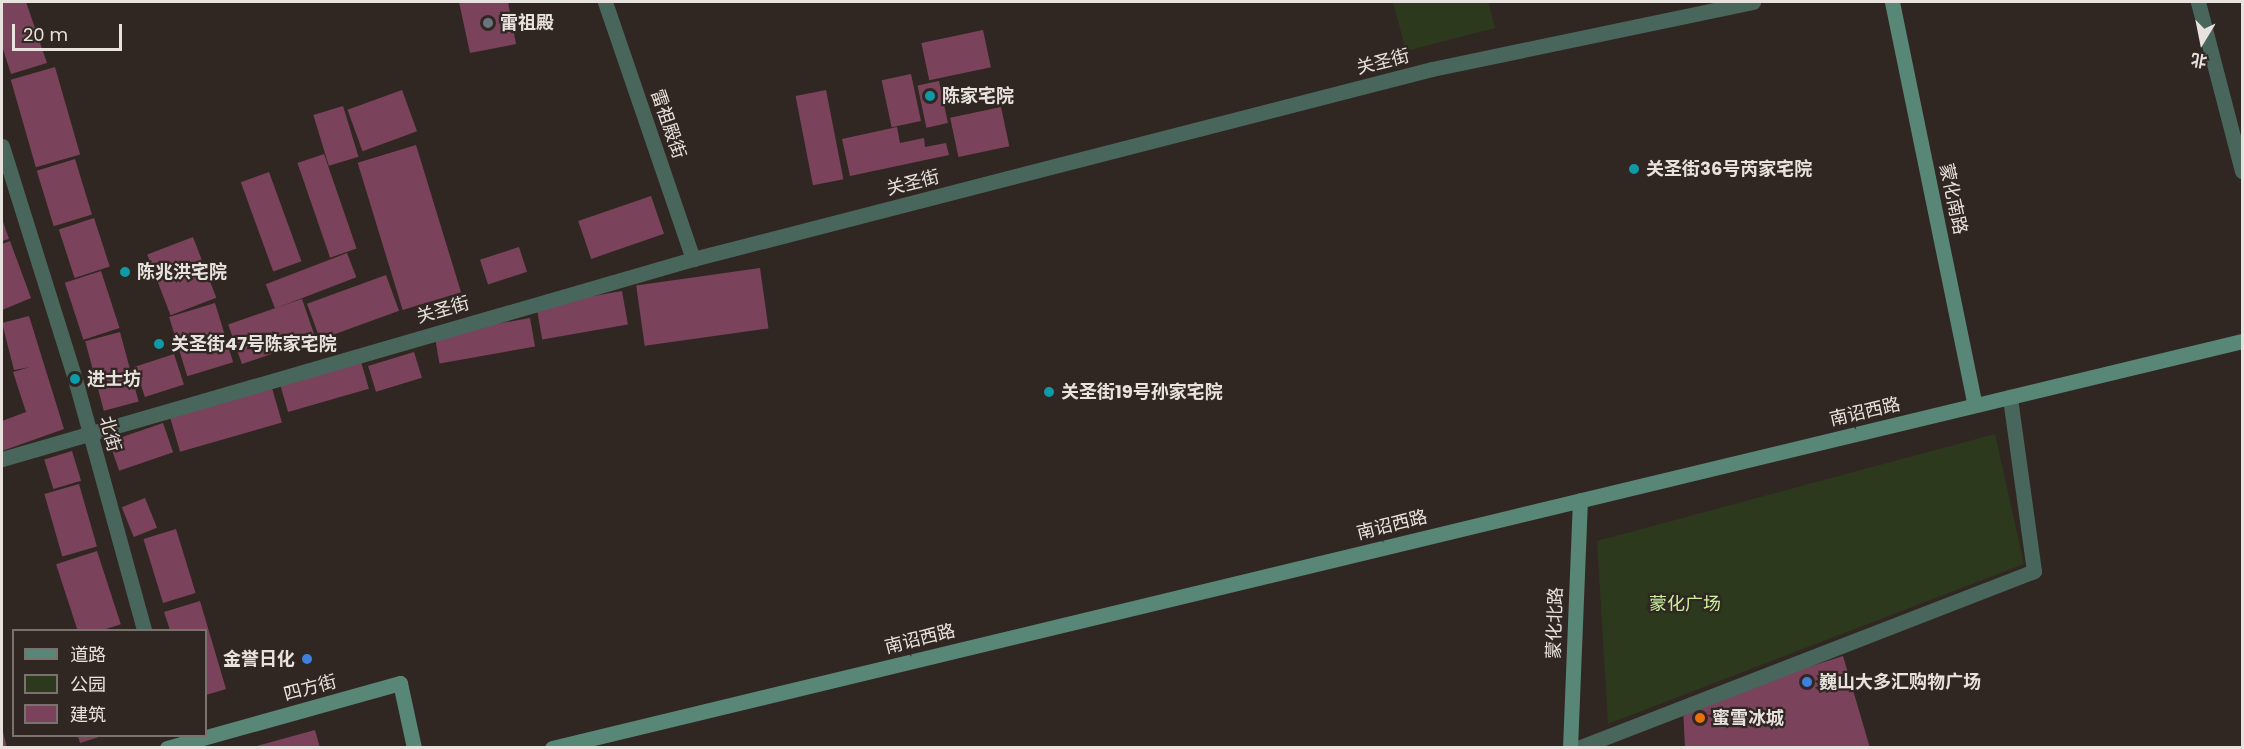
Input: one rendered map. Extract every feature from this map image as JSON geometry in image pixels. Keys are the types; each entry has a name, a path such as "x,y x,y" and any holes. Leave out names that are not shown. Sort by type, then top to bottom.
{"main road":[{"name":"蒙化南路","path":"1892,2 1975,405"},
{"name":"南诏西路","path":"552,747 2242,341"},
{"name":"蒙化北路","path":"1570,747 1580,500"},
{"name":"四方街","path":"207,734 400,683 414,747"},
{"name":"四方街","path":"172,743 195,737"}],"street":[{"name":"雷祖殿街","path":"605,2 693,259"},
{"name":"关圣街","path":"2,459 89,431 693,259 1432,69 1753,2"},
{"path":"2198,2 2242,171"},
{"name":"北街","path":"2,147 89,431 144,629"},
{"path":"1578,747 2034,571 2010,396"}],"green space":[{"path":"1393,2 1488,2 1495,28 1406,51"},
{"name":"蒙化广场","path":"1995,434 2024,564 1608,724 1597,541"}],"building":[{"path":"2,2 26,2 47,63 11,74 2,46"},
{"name":"雷祖殿","path":"459,2 508,2 516,44 470,53"},
{"path":"983,30 991,67 929,80 921,43"},
{"path":"55,67 80,154 36,167 11,80"},
{"path":"911,74 921,121 892,127 882,80"},
{"path":"939,81 948,123 926,128 917,86"},
{"path":"402,90 417,131 363,151 347,110"},
{"path":"826,90 843,179 813,185 796,96"},
{"path":"343,106 358,157 329,166 313,115"},
{"path":"1001,107 1009,146 958,157 950,118"},
{"path":"897,127 900,143 924,138 925,147 946,143 949,155 850,176 842,139"},
{"path":"416,145 461,292 403,310 358,163"},
{"path":"324,154 357,249 330,258 298,163"},
{"path":"75,159 92,214 54,226 37,171"},
{"path":"269,172 301,261 273,272 241,182"},
{"path":"651,196 664,234 591,259 578,221"},
{"path":"94,218 110,267 75,278 59,229"},
{"path":"2,219 9,239 2,241"},
{"path":"193,237 216,298 171,315 147,255"},
{"path":"10,241 31,298 2,310 2,244"},
{"path":"519,247 527,272 488,284 480,260"},
{"path":"347,253 356,277 275,308 266,284"},
{"path":"760,268 768,328 645,346 636,285"},
{"path":"101,271 120,328 83,340 65,283"},
{"path":"386,275 399,311 320,339 307,304"},
{"path":"622,291 628,324 542,340 536,306"},
{"path":"302,299 316,339 242,364 228,324"},
{"path":"215,303 233,362 187,376 169,317"},
{"path":"29,316 64,429 2,451 2,421 26,412 13,372 30,367 14,370 2,323"},
{"path":"530,318 535,347 440,363 434,335"},
{"path":"120,332 139,402 104,411 85,341"},
{"path":"414,352 422,378 376,392 368,366"},
{"path":"174,354 184,384 145,397 135,367"},
{"path":"360,358 369,389 288,412 279,381"},
{"path":"272,388 282,423 180,452 170,417"},
{"path":"163,423 173,452 119,471 109,442"},
{"path":"72,451 81,481 53,489 44,459"},
{"path":"79,484 97,546 62,556 44,494"},
{"path":"145,498 157,528 134,537 122,507"},
{"path":"176,529 196,593 163,603 143,539"},
{"path":"97,551 121,624 106,629 77,629 56,564"},
{"path":"200,601 226,689 207,695 207,629 170,629 164,612"},
{"name":"巍山大多汇购物广场","path":"1843,656 1870,748 1685,748 1683,707"},
{"path":"2,728 7,748 2,748"},
{"path":"315,730 320,748 253,748 253,747"},
{"path":"78,737 99,737 80,743"}],"place":[{"name":"雷祖殿","path":"488,23"},
{"name":"陈家宅院","path":"930,96"},
{"name":"关圣街36号芮家宅院","path":"1634,169"},
{"name":"陈兆洪宅院","path":"125,272"},
{"name":"关圣街47号陈家宅院","path":"159,344"},
{"name":"进士坊","path":"75,379"},
{"name":"关圣街19号孙家宅院","path":"1049,392"},
{"name":"金誉日化","path":"307,659"},
{"name":"巍山大多汇购物广场","path":"1807,682"},
{"name":"蜜雪冰城","path":"1700,718"}]}
